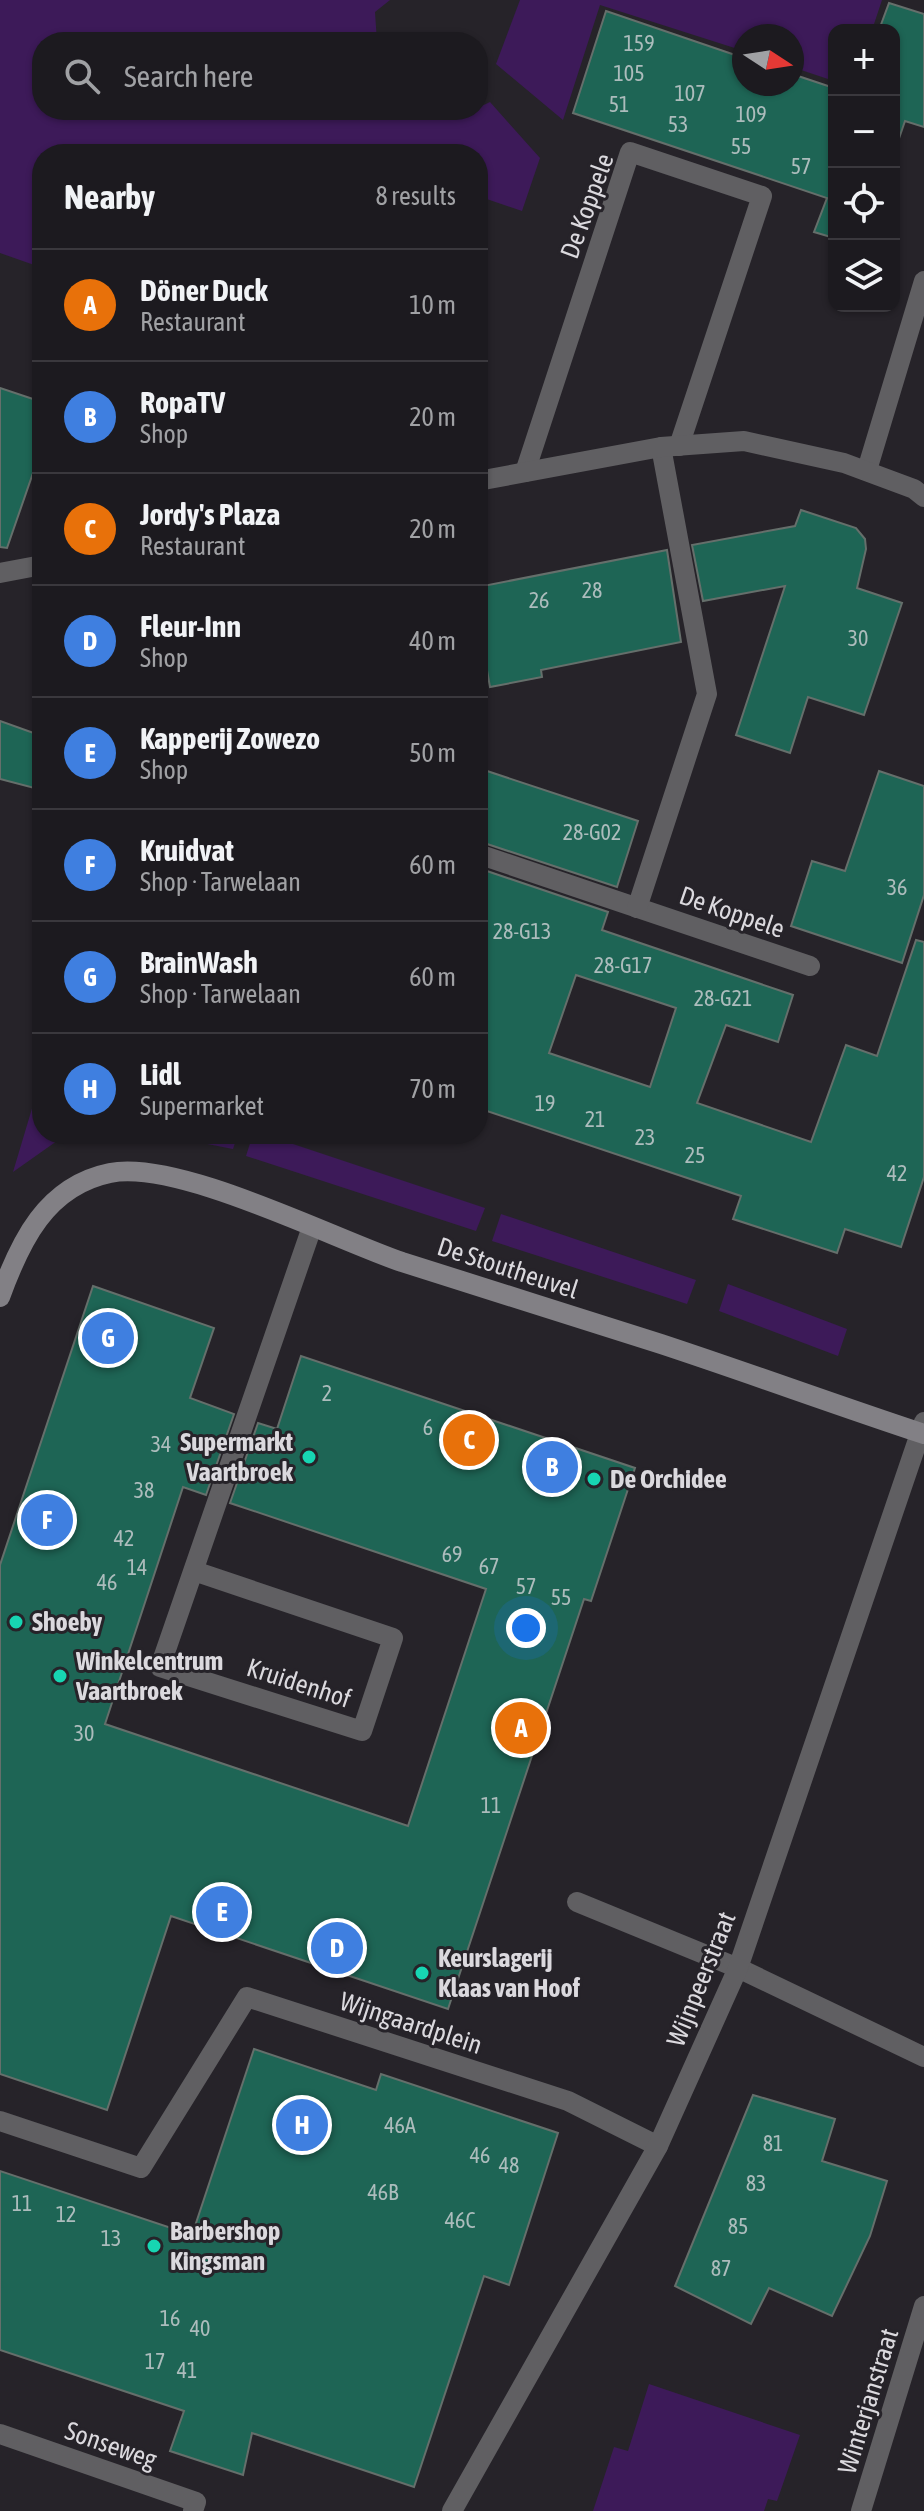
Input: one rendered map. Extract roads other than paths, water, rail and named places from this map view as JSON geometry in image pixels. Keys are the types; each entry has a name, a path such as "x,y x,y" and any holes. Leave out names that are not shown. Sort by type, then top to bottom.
{"street":[{"name":"De Koppele","path":"525,472 630,152 762,196 670,446 707,694 637,908"},
{"path":"867,470 924,281"},
{"path":"488,479 670,446 744,441 867,470 914,489 924,497"},
{"path":"0,573 32,567"},
{"name":"De Koppele","path":"488,857 810,966"},
{"name":"De Stoutheuvel","path":"0,1297 20,1244 50,1205 76,1186 109,1173 157,1173 399,1261 923,1430"},
{"name":"Kruidenhof","path":"194,1571 393,1638 362,1731 160,1667 312,1227"},
{"name":"Wijnpeerstraat","path":"452,2511 658,2146 738,1968 923,1430"},
{"path":"577,1902 738,1968 924,2057"},
{"name":"Wijngaardplein","path":"0,2121 141,2168 247,1997 568,2101 658,2146"},
{"name":"Winterjanstraat","path":"861,2511 924,2306"},
{"name":"Sonseweg","path":"0,2434 196,2502 193,2511"}],"place":[{"name":"BrainWash","path":"108,1338"},
{"name":"Jordy's Plaza","path":"469,1440"},
{"name":"Supermarkt Vaartbroek","path":"309,1457"},
{"name":"RopaTV","path":"552,1467"},
{"name":"De Orchidee","path":"594,1479"},
{"name":"Kruidvat","path":"47,1520"},
{"name":"Shoeby","path":"16,1622"},
{"name":"Winkelcentrum Vaartbroek","path":"60,1676"},
{"name":"Döner Duck","path":"521,1728"},
{"name":"Kapperij Zowezo","path":"222,1912"},
{"name":"Fleur-Inn","path":"337,1948"},
{"name":"Keurslagerij Klaas van Hoof","path":"422,1973"},
{"name":"Lidl","path":"302,2125"},
{"name":"Barbershop Kingsman","path":"154,2246"}]}
